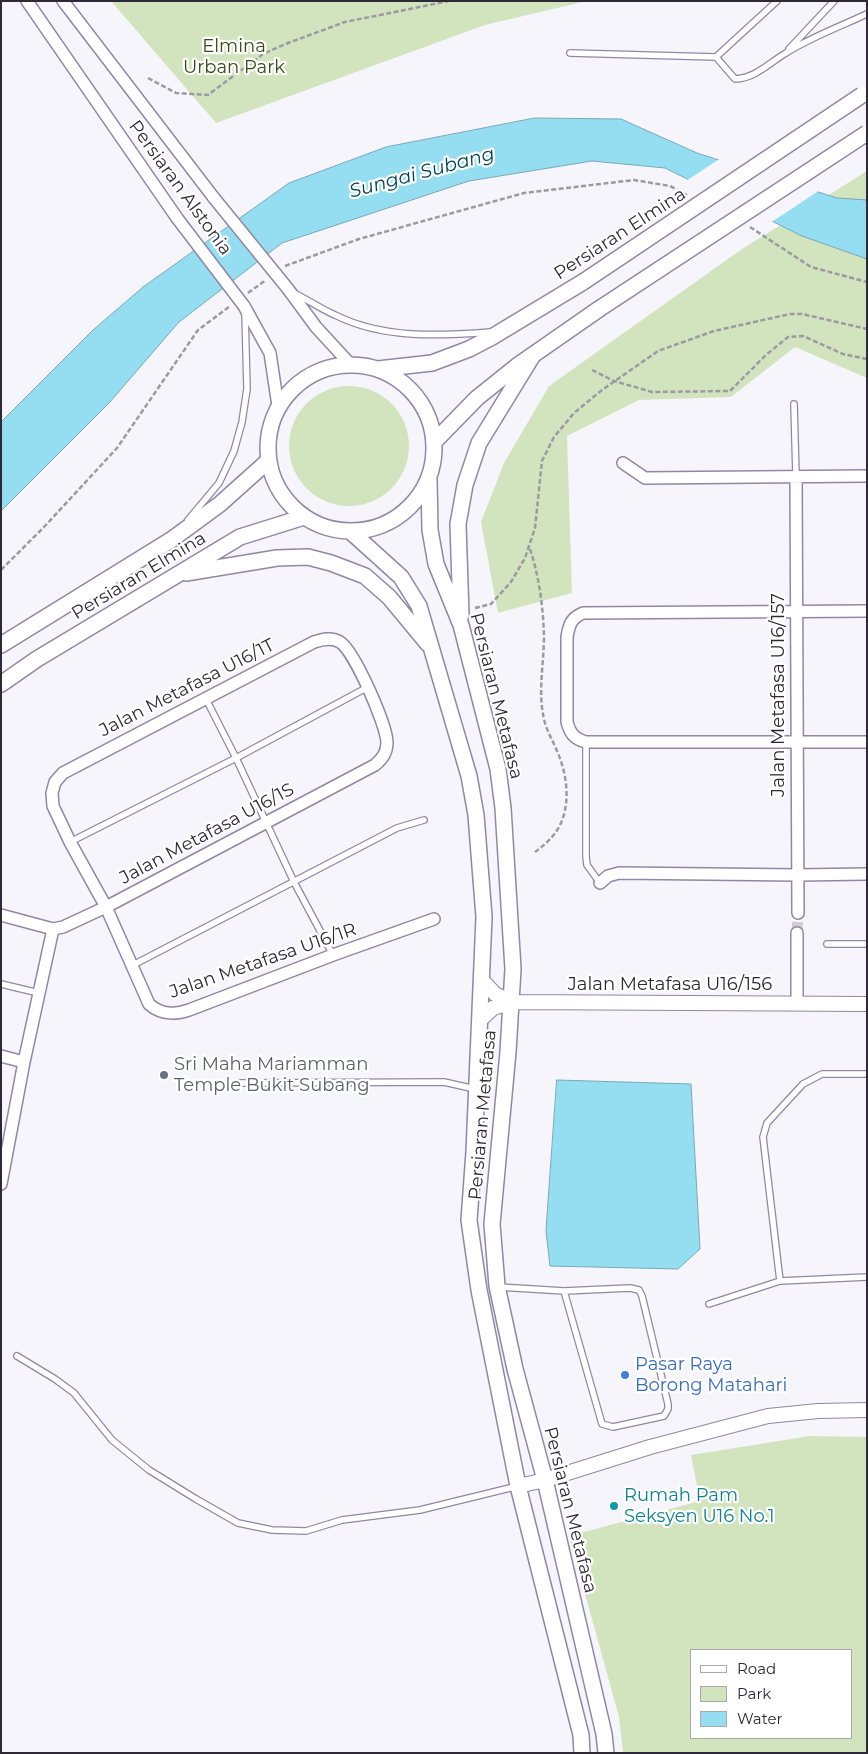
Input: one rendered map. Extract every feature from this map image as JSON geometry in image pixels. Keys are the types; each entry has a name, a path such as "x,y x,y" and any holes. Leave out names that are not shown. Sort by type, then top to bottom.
{"main road":[{"name":"Persiaran Elmina","path":"378,369 432,363 469,349 502,331 583,282 864,94"},
{"path":"435,441 477,398 533,355 598,309 867,134"},
{"path":"461,625 458,524 465,485 478,443 533,355"},
{"path":"350,364 378,369 403,382 419,398 430,418 435,441 434,460 429,479 420,496 400,516 375,528 350,531 326,527 304,517 287,502 275,483 268,461 268,432 278,406 297,384 321,370 350,364"},
{"name":"Persiaran Elmina","path":"1,645 174,538 220,504 268,461"},
{"name":"Persiaran Metafasa","path":"429,479 430,530 436,564 461,625 498,769 503,808 513,969 512,1002 492,1224 497,1286 515,1370 545,1480 604,1734 606,1753"},
{"name":"Persiaran Elmina","path":"1,684 37,659 240,537 304,517"},
{"name":"Persiaran Metafasa","path":"350,531 401,577 419,606 469,776 476,815 484,917 474,1152 468,1220 479,1290 518,1486 581,1735 582,1753"},
{"path":"176,575 226,565 277,558 308,557 331,563 365,576 389,597 432,649"}],"street":[{"name":"Persiaran Alstonia","path":"27,1 177,218 241,302 270,353 278,406"},
{"name":"Persiaran Alstonia","path":"63,1 214,198 288,289 316,327 350,364"},
{"path":"623,463 645,478 867,476"},
{"name":"Jalan Metafasa U16/157","path":"796,476 795,612 798,913"},
{"path":"867,611 583,613 575,616 568,629 567,638 567,722 569,731 579,740 586,742 867,742"},
{"name":"Jalan Metafasa U16/1T","path":"106,907 70,842 53,806 52,793 55,782 63,773 314,642 330,639 339,641 346,647 368,686 386,735 386,752 375,765"},
{"name":"Jalan Metafasa U16/1S","path":"53,929 62,927 106,907 375,765"},
{"path":"600,883 608,876 619,873 867,874"},
{"name":"Jalan Metafasa U16/1R","path":"106,907 149,1004 156,1011 178,1014 333,955 434,920"},
{"path":"1,915 53,929 9,1128 1,1184"},
{"path":"797,933 797,1004"},
{"path":"482,980 495,994 512,1002"},
{"path":"480,1020 493,1008 512,1002"},
{"name":"Jalan Metafasa U16/156","path":"512,1002 867,1004"},
{"path":"1,1056 24,1062"},
{"path":"518,1486 545,1480 650,1447 768,1416 818,1411 867,1410"}],"lane":[{"path":"570,53 716,58 778,1"},
{"path":"716,58 735,79 743,79 761,71 786,52 834,1"},
{"path":"786,52 867,14"},
{"path":"288,289 336,316 374,329 411,334 440,335 502,331"},
{"path":"174,538 219,483 234,451 242,422 247,389 241,302"},
{"path":"794,404 796,476"},
{"path":"70,842 236,758 368,686"},
{"path":"206,698 267,822 294,882 333,955"},
{"path":"586,742 586,856 587,865 600,883"},
{"path":"132,965 397,828 424,820"},
{"path":"827,944 867,944"},
{"path":"1,984 38,993"},
{"path":"780,1281 763,1137 767,1123 803,1084 822,1074 867,1074"},
{"path":"241,1083 444,1082 477,1089"},
{"path":"709,1304 780,1281 867,1277"},
{"path":"497,1286 564,1291 630,1288 638,1290 642,1296 668,1404 668,1409 664,1416 613,1427 607,1427 602,1424 564,1291"},
{"path":"17,1356 74,1393 112,1440 149,1470 196,1500 238,1523 272,1530 306,1531 342,1520 420,1510 518,1486"}],"path":[{"path":"148,78 176,93 208,95 263,54 288,43 345,22 449,1"},
{"path":"280,269 288,264 359,239 524,194 634,180 670,186 694,198"},
{"path":"743,224 760,232 811,267 867,282"},
{"path":"1,570 44,527 117,448 198,330 241,302 273,275"},
{"path":"471,610 491,604 511,582 530,548 535,528 542,461 554,437 574,413 614,381 658,351 673,345 714,331 790,314 802,314 867,329"},
{"path":"592,370 614,381 652,392 730,391 766,355 788,337 803,336 843,354 867,359"},
{"path":"530,548 536,571 544,636 541,689 542,708 545,724 562,766 566,784 565,810 561,825 554,836 535,852"}],"green space":[{"name":"Elmina Urban Park","path":"111,1 587,1 485,25 216,123"},
{"path":"867,171 867,378 795,347 731,397 639,400 567,436 572,593 498,613 481,522 504,463 549,386 742,249"},
{"path":"349,386 361,387 372,391 382,396 391,404 399,413 404,423 408,434 408,458 404,469 399,479 391,488 382,496 372,501 361,505 349,506 337,505 326,501 316,496 307,488 299,479 294,469 290,458 289,446 290,434 294,423 299,413 307,404 316,396 326,391 337,387"},
{"path":"810,1436 867,1437 867,1753 623,1753 619,1717 569,1536 700,1501 691,1455"}],"water":[{"name":"Sungai Subang","path":"535,118 621,119 697,153 837,198 867,200 867,259 802,236 665,168 592,161 469,181 282,243 179,322 109,403 1,511 1,422 93,330 143,287 289,183 386,147"},
{"path":"557,1080 691,1084 700,1249 678,1269 550,1266 546,1231"}],"pier":[{"path":"721,158 820,190 770,223 686,181"}],"tunnel":[{"path":"797,933 798,913"}],"place":[{"name":"Sri Maha Mariamman Temple Bukit Subang","path":"164,1075"},
{"name":"Pasar Raya Borong Matahari","path":"625,1375"},
{"name":"Rumah Pam Seksyen U16 No.1","path":"614,1506"}]}
